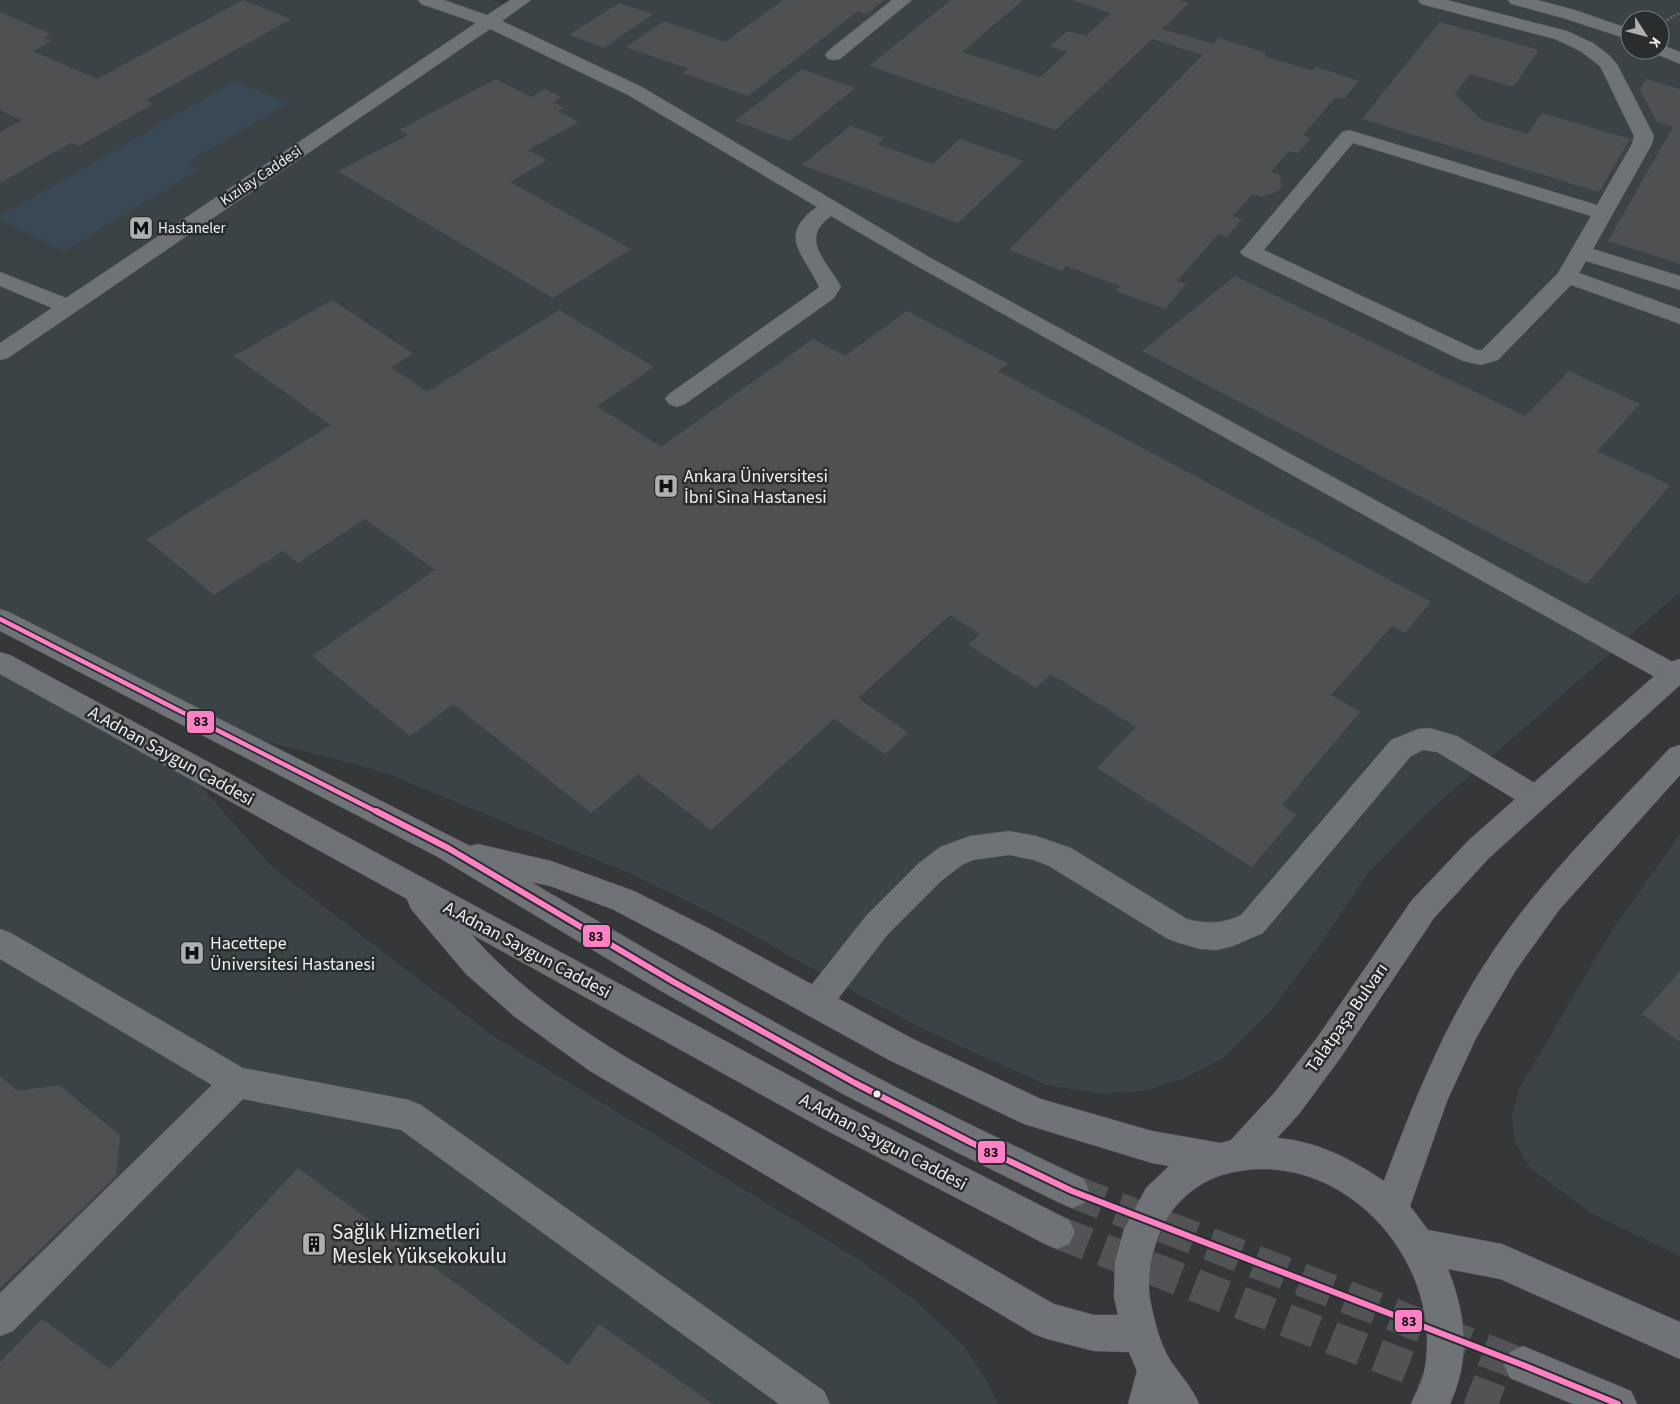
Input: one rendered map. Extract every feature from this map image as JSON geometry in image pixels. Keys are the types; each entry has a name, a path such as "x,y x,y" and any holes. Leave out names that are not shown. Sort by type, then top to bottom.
{"main road":[{"path":"0,618 448,848 672,981 855,1083 972,1143 1072,1191"},
{"name":"A.Adnan Saygun Caddesi","path":"0,662 411,888 832,1116 1056,1232"},
{"name":"Talatpaşa Bulvarı","path":"1152,1387 1132,1297 1133,1262 1142,1229 1158,1200 1182,1177 1210,1162 1231,1156 1287,1103 1330,1046 1423,909 1479,849 1677,672"},
{"path":"1391,1209 1431,1100 1464,1028 1505,960 1548,901 1680,756"},
{"path":"448,848 551,874 623,900 699,939 900,1049 1036,1113 1152,1147 1231,1156 1280,1153 1319,1163 1357,1182 1391,1209 1420,1246 1439,1288 1447,1333 1442,1376 1430,1404"},
{"path":"411,888 477,964 526,1007 602,1060 1047,1321 1094,1332 1140,1334"},
{"path":"1420,1246 1502,1262 1680,1341"},
{"path":"1523,1365 1618,1404"},
{"path":"1152,1387 1180,1404"}],"street":[{"path":"427,0 489,22 635,91 922,261 1677,672"},
{"name":"Kızılay Caddesi","path":"0,353 522,0"},
{"path":"834,55 904,0"},
{"path":"1427,0 1561,35 1591,50 1608,64 1644,136 1642,144 1567,276 1490,355 1481,358 1471,356 1254,254 1251,250 1349,136 1602,214"},
{"path":"1517,0 1569,14 1620,32"},
{"path":"678,399 825,294 830,287 826,276 807,251 805,239 811,222 830,207"},
{"path":"1580,252 1680,283"},
{"path":"1567,276 1680,316"},
{"path":"0,278 68,307"},
{"path":"816,1003 884,918 930,872 950,856 970,848 988,844 1009,843 1036,848 1060,857 1179,930 1201,936 1218,937 1234,934 1252,924 1401,748 1411,741 1434,738 1536,798"},
{"path":"0,943 237,1082 409,1116 812,1404"},
{"path":"0,1318 237,1082"}],"shaded area":[{"name":"Ankara Üniversitesi İbni Sina Hastanesi","path":"0,0 492,0 512,7 522,0 1680,0 1680,592 1427,813 1368,873 1319,946 1274,1007 1226,1056 1185,1078 1147,1090 1104,1094 1046,1085 917,1026 714,914 636,876 383,772 209,726 0,619"},
{"path":"235,81 287,103 186,163 198,169 64,251 0,219 0,217"},
{"name":"Hacettepe Üniversitesi Hastanesi","path":"0,662 178,760 273,868 496,1038 858,1259 917,1302 963,1345 986,1379 998,1404 0,1404"},
{"path":"1680,834 1680,1256 1590,1212 1531,1169 1515,1143 1512,1115 1519,1089 1611,932"}],"building":[{"path":"243,0 291,19 146,100 153,104 79,146 71,143 0,183 0,132 22,120 0,110 0,12 51,34 44,38 52,41 33,51 97,79"},
{"path":"783,0 884,0 867,14 858,11 748,96 683,73 689,69 626,47 664,21 725,42"},
{"path":"951,0 1023,0 962,52 1040,77 1068,52 1050,46 1068,31 1086,36 1111,13 1071,0 1178,0 1189,3 1162,29 1214,44 1219,38 1267,53 1264,56 1313,71 1316,67 1359,81 1344,99 1336,97 1303,135 1311,138 1298,153 1289,151 1271,172 1279,175 1282,186 1278,191 1261,197 1252,194 1233,216 1242,219 1227,237 1218,234 1177,281 1186,284 1165,309 1116,291 1120,286 1066,266 1062,271 1009,250 1203,55 1152,39 1056,130 869,66"},
{"path":"619,3 653,14 604,48 569,35"},
{"path":"1440,22 1539,50 1513,87 1470,74 1455,94 1482,120 1528,134 1542,113 1630,139 1599,192 1362,119"},
{"path":"802,69 855,88 790,141 735,121"},
{"path":"496,79 531,97 545,89 561,97 553,102 564,108 558,111 579,122 528,150 547,160 510,182 631,249 553,298 338,171 408,135 399,130"},
{"path":"1646,79 1680,89 1680,264 1608,241 1673,127 1657,122 1640,90"},
{"path":"850,126 884,138 877,144 933,164 960,139 1023,161 958,223 802,165"},
{"path":"1235,276 1525,416 1569,371 1640,404 1597,451 1670,485 1587,584 1142,351"},
{"path":"332,300 413,354 391,367 427,392 559,310 654,367 597,406 661,447 813,339 845,356 907,311 1008,364 998,371 1431,602 1405,633 1392,626 1331,695 1360,712 1282,805 1296,815 1252,867 1097,768 1136,727 1051,674 1036,688 968,645 980,634 950,615 858,698 908,733 885,754 834,719 711,830 638,774 591,813 453,704 410,736 312,656 435,570 365,519 298,563 283,551 214,595 146,539 331,425 234,356"},
{"path":"1680,971 1680,1042 1642,1014"},
{"path":"0,1076 17,1091 60,1085 120,1136 116,1176 0,1288"},
{"name":"Sağlık Hizmetleri Meslek Yüksekokulu","path":"298,1168 568,1365 599,1324 713,1404 0,1404 0,1362 42,1319 110,1369"}],"tunnel":[{"path":"1072,1191 1523,1365"},
{"path":"1057,1232 1504,1404"}],"transit line":[{"name":"83","path":"0,619 448,848 672,981 855,1083 972,1143 1072,1191 1523,1365 1618,1404"}],"place":[{"name":"Hastaneler","path":"141,228"},
{"name":"Ankara Üniversitesi İbni Sina Hastanesi","path":"666,486"},
{"name":"Hacettepe Üniversitesi Hastanesi","path":"192,953"},
{"name":"Sağlık Hizmetleri Meslek Yüksekokulu","path":"314,1244"}]}
